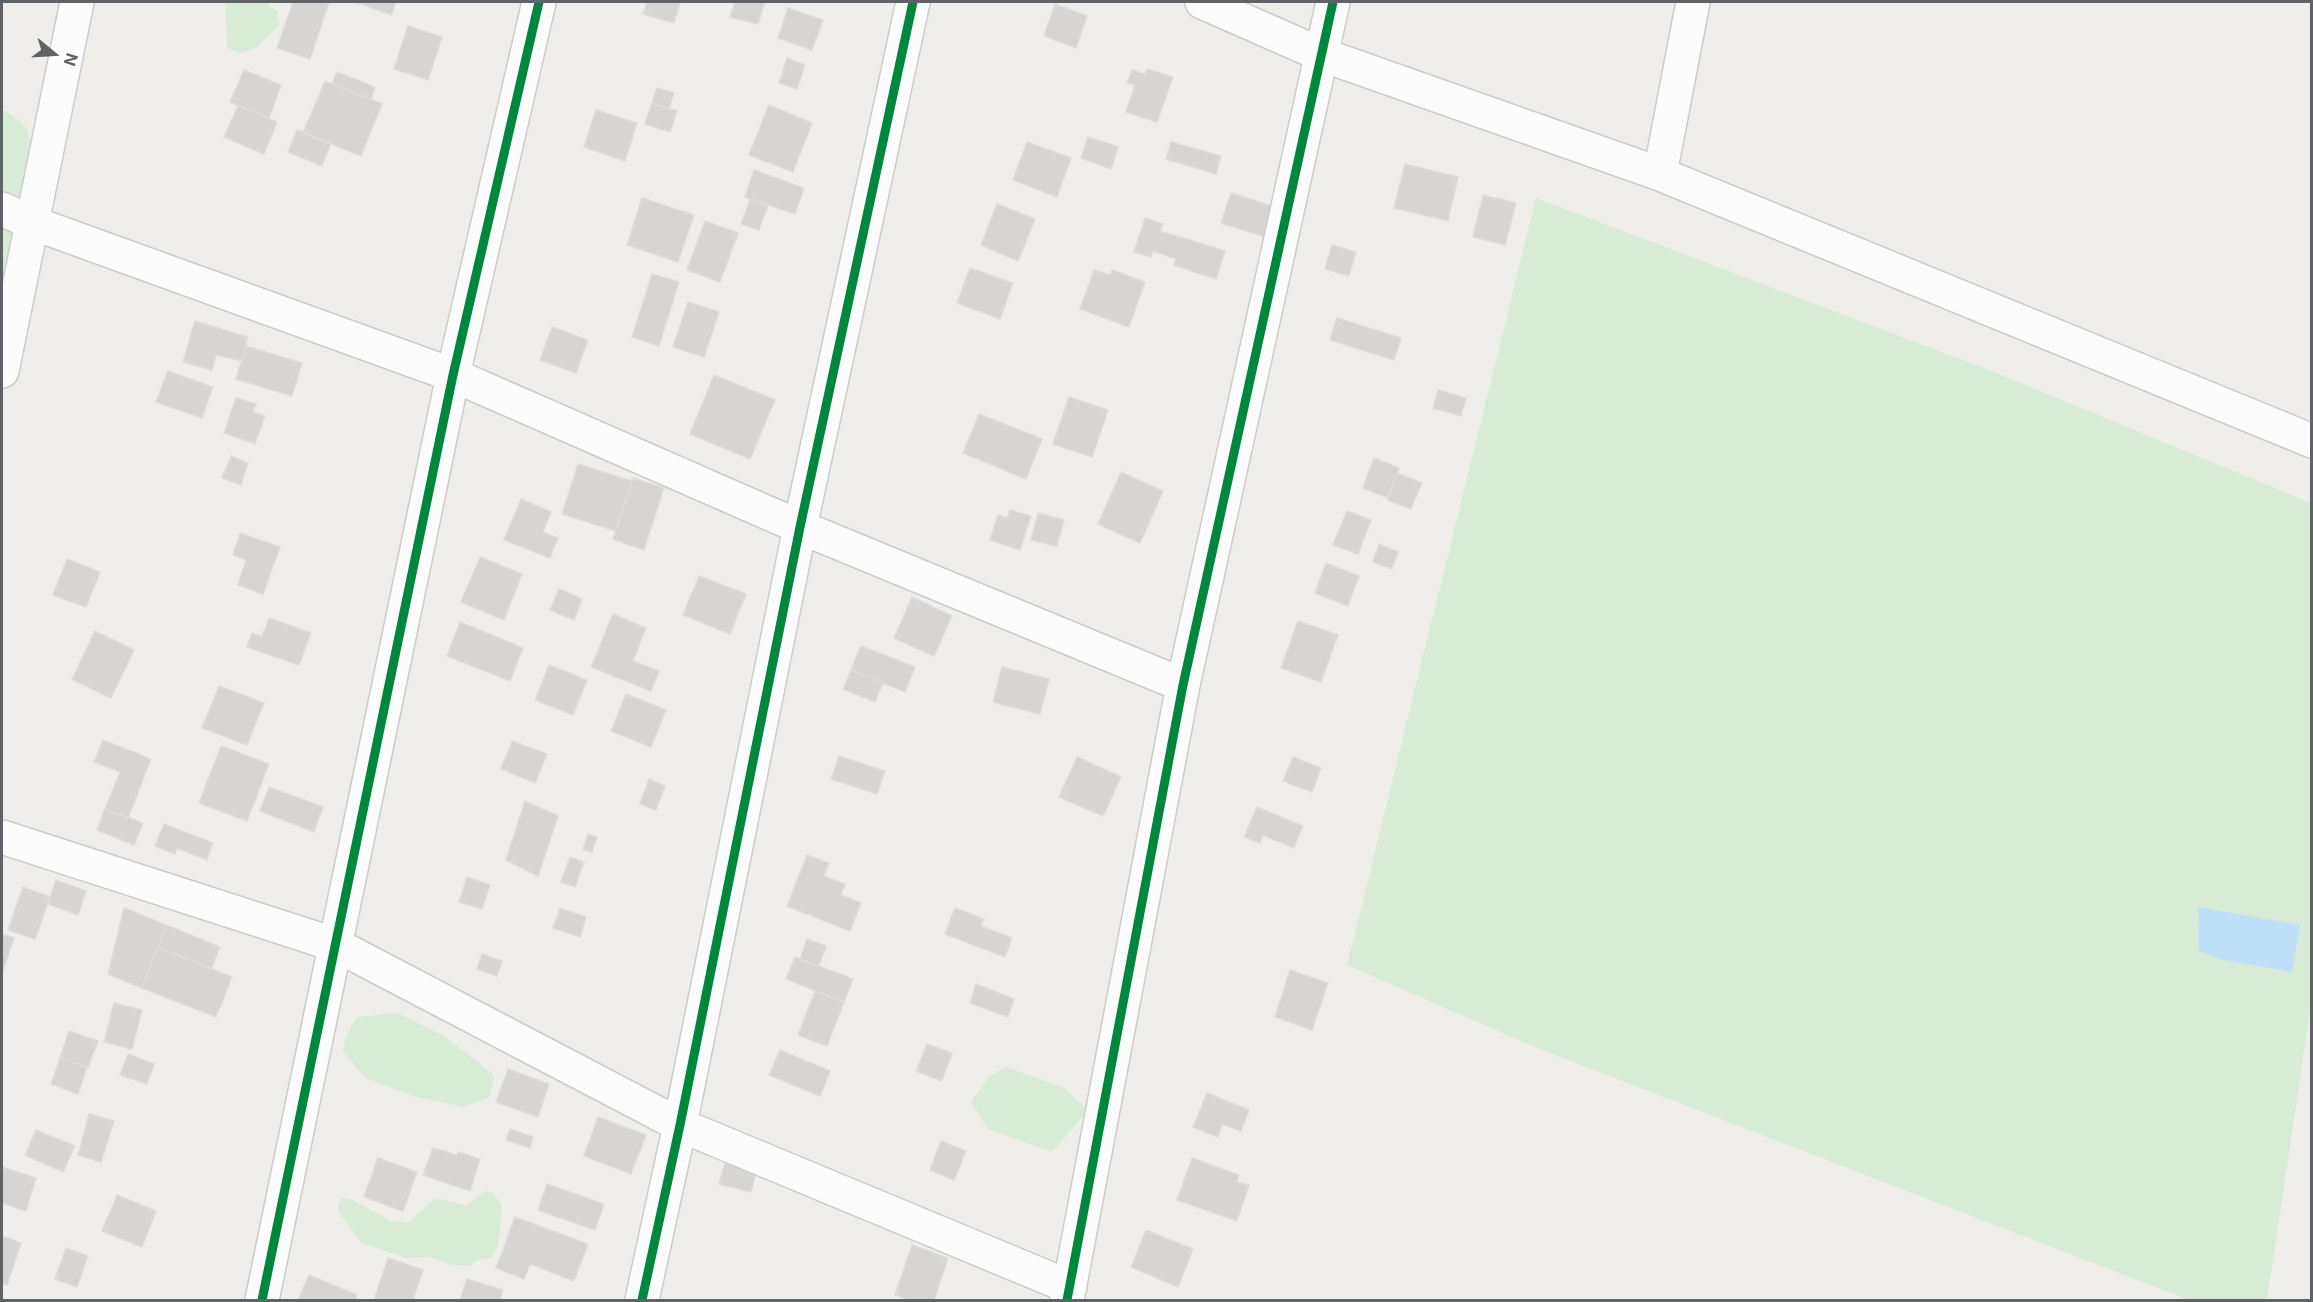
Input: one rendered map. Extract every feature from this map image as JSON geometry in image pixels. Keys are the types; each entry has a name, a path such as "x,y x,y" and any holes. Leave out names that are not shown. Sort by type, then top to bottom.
{"street":[{"path":"2,371 16,215 77,2"},
{"path":"262,1300 453,375 539,2"},
{"path":"642,1300 680,1125 800,527 913,2"},
{"path":"1202,2 1320,54 1660,174 2312,441"},
{"path":"2,837 336,945 680,1125 1068,1294 1183,685 1333,2"},
{"path":"1660,174 1694,2"},
{"path":"16,215 453,375 800,527 1183,685"}],"green space":[{"path":"225,2 269,2 269,6 277,11 280,24 257,47 242,53 227,48"},
{"path":"2,110 13,115 27,130 30,161 23,206 2,287"},
{"path":"1536,198 1989,370 2311,503 2311,1005 2267,1300 2189,1300 1537,1048 1347,965"},
{"path":"398,1013 444,1036 492,1073 494,1080 489,1097 463,1107 413,1096 366,1078 343,1052 345,1038 357,1017"},
{"path":"1006,1067 1065,1088 1088,1111 1052,1152 988,1129 971,1102 990,1076"},
{"path":"485,1191 493,1193 502,1205 498,1246 492,1257 476,1261 470,1266 452,1265 431,1257 406,1258 362,1243 338,1211 338,1204 342,1198 350,1199 392,1221 407,1223 436,1198 466,1205"}],"water":[{"path":"2198,907 2300,925 2292,972 2219,959 2199,951"}],"building":[{"path":"293,2 329,2 310,59 277,48"},
{"path":"356,2 396,2 391,15"},
{"path":"647,2 680,2 674,23 643,14"},
{"path":"735,2 765,2 758,24 730,17"},
{"path":"1055,4 1087,16 1076,48 1044,36"},
{"path":"788,8 823,20 812,50 778,38"},
{"path":"408,26 442,37 428,80 394,69"},
{"path":"787,58 805,65 797,89 779,83"},
{"path":"1147,69 1173,77 1157,122 1126,112 1135,85 1127,83 1132,70 1145,74"},
{"path":"244,70 281,85 269,118 230,102"},
{"path":"337,72 375,87 371,99 332,84"},
{"path":"325,81 382,104 361,156 303,133"},
{"path":"657,88 674,93 669,109 652,103"},
{"path":"652,103 677,111 670,132 645,124"},
{"path":"238,105 277,122 264,154 224,137"},
{"path":"769,105 812,123 793,172 749,155"},
{"path":"596,110 637,123 625,161 584,147"},
{"path":"297,130 331,143 322,166 288,152"},
{"path":"1088,137 1118,147 1111,169 1081,158"},
{"path":"1027,142 1071,158 1057,197 1013,180"},
{"path":"1171,142 1221,156 1216,174 1166,159"},
{"path":"1405,164 1458,177 1448,221 1394,208"},
{"path":"754,170 804,188 795,214 745,197"},
{"path":"1231,193 1278,208 1269,238 1221,223"},
{"path":"1483,195 1516,203 1505,245 1473,237"},
{"path":"642,198 694,215 678,262 627,245"},
{"path":"750,199 768,205 759,230 741,224"},
{"path":"997,204 1035,219 1018,261 981,245"},
{"path":"1145,218 1163,224 1160,231 1225,251 1216,279 1174,265 1176,259 1153,251 1151,257 1134,252"},
{"path":"705,221 738,233 720,282 687,270"},
{"path":"1332,245 1356,252 1349,276 1325,269"},
{"path":"970,268 1013,283 1000,319 957,303"},
{"path":"1094,270 1110,275 1112,270 1145,282 1129,327 1080,309"},
{"path":"652,274 679,282 659,346 632,337"},
{"path":"688,302 719,312 704,357 673,347"},
{"path":"1337,318 1401,338 1394,360 1330,340"},
{"path":"195,321 248,337 242,361 216,355 212,370 183,362"},
{"path":"552,327 588,340 576,373 540,360"},
{"path":"246,346 302,363 292,396 236,379"},
{"path":"168,371 213,387 202,418 156,402"},
{"path":"714,375 775,400 750,459 690,434"},
{"path":"1438,390 1466,398 1461,416 1433,408"},
{"path":"1069,397 1108,410 1092,457 1053,444"},
{"path":"236,398 256,404 253,412 265,416 255,444 224,433"},
{"path":"979,414 1042,439 1026,479 963,453"},
{"path":"231,456 248,463 241,485 222,478"},
{"path":"1374,458 1399,468 1388,498 1363,488"},
{"path":"578,464 632,481 616,531 562,514"},
{"path":"1121,472 1163,491 1140,543 1098,524"},
{"path":"1397,473 1422,483 1411,509 1387,500"},
{"path":"633,478 664,488 644,550 613,539"},
{"path":"521,499 551,512 543,532 558,538 550,558 504,540"},
{"path":"1010,510 1031,516 1020,550 990,540 998,515 1007,518"},
{"path":"1347,511 1371,520 1358,554 1333,545"},
{"path":"1038,513 1064,520 1057,546 1031,540"},
{"path":"240,533 280,547 263,594 238,585 246,560 233,555"},
{"path":"1379,544 1398,552 1392,569 1373,562"},
{"path":"480,557 522,574 504,620 461,602"},
{"path":"67,559 100,572 86,607 53,595"},
{"path":"1326,563 1359,576 1348,606 1315,593"},
{"path":"699,576 746,594 730,634 683,615"},
{"path":"559,589 582,599 574,620 550,610"},
{"path":"912,597 952,616 934,656 894,638"},
{"path":"613,614 646,628 633,661 659,671 651,691 591,667"},
{"path":"269,618 311,633 299,665 247,647 252,633 262,637"},
{"path":"1298,621 1338,635 1321,682 1281,668"},
{"path":"460,622 523,648 510,681 447,656"},
{"path":"95,631 134,650 111,698 72,679"},
{"path":"861,646 915,667 905,692 851,670"},
{"path":"549,665 587,680 573,715 535,700"},
{"path":"1002,667 1049,679 1040,714 993,702"},
{"path":"851,670 883,683 875,702 843,689"},
{"path":"219,686 264,703 247,745 202,728"},
{"path":"626,694 666,710 651,747 611,731"},
{"path":"103,740 151,759 128,818 105,809 120,772 94,762"},
{"path":"512,741 547,754 535,783 501,769"},
{"path":"221,746 269,764 247,821 199,803"},
{"path":"839,756 885,771 877,794 831,779"},
{"path":"1077,757 1121,777 1103,816 1059,797"},
{"path":"1293,757 1321,768 1312,792 1283,781"},
{"path":"649,779 665,786 656,810 640,804"},
{"path":"269,787 323,807 314,832 260,811"},
{"path":"525,801 558,816 538,876 506,860"},
{"path":"1257,807 1303,826 1294,848 1263,835 1260,843 1244,837"},
{"path":"105,809 143,823 134,845 97,830"},
{"path":"164,824 213,843 207,860 177,848 175,854 155,846"},
{"path":"588,834 597,837 592,852 583,850"},
{"path":"807,855 829,863 824,876 845,884 841,895 861,903 850,931 787,906"},
{"path":"570,857 584,862 575,887 561,882"},
{"path":"467,877 490,885 482,909 459,902"},
{"path":"56,880 86,891 78,915 48,904"},
{"path":"23,887 50,897 35,939 8,930"},
{"path":"124,908 166,925 142,988 108,974"},
{"path":"560,908 586,917 580,937 553,928"},
{"path":"955,908 984,919 981,926 1012,938 1005,957 945,934"},
{"path":"166,925 220,947 211,969 158,947"},
{"path":"2,934 14,938 2,974"},
{"path":"807,939 826,946 819,966 800,960"},
{"path":"158,947 232,977 216,1017 142,988"},
{"path":"482,954 502,961 497,976 477,969"},
{"path":"795,957 853,979 844,1002 786,979"},
{"path":"1290,970 1328,983 1312,1030 1275,1017"},
{"path":"976,984 1014,999 1008,1017 970,1003"},
{"path":"815,991 844,1002 827,1046 798,1035"},
{"path":"114,1003 142,1010 132,1049 104,1042"},
{"path":"69,1031 98,1041 88,1068 60,1058"},
{"path":"927,1044 952,1053 942,1081 916,1071"},
{"path":"780,1050 830,1071 820,1096 769,1075"},
{"path":"128,1054 154,1064 147,1084 120,1075"},
{"path":"60,1058 87,1067 78,1094 51,1084"},
{"path":"508,1069 549,1084 538,1117 496,1102"},
{"path":"1207,1093 1249,1110 1241,1131 1222,1124 1218,1137 1193,1127"},
{"path":"89,1114 114,1121 101,1162 78,1155"},
{"path":"598,1117 646,1135 631,1174 584,1156"},
{"path":"510,1129 533,1137 530,1148 506,1140"},
{"path":"36,1130 75,1146 63,1172 25,1155"},
{"path":"941,1141 966,1151 954,1180 930,1170"},
{"path":"433,1148 457,1155 458,1152 480,1159 470,1191 423,1175"},
{"path":"378,1158 417,1172 403,1211 364,1197"},
{"path":"1192,1158 1239,1175 1237,1182 1249,1185 1237,1221 1177,1200"},
{"path":"725,1163 756,1172 751,1192 719,1184"},
{"path":"2,1167 36,1178 26,1211 2,1203"},
{"path":"547,1184 604,1204 595,1230 538,1210"},
{"path":"117,1195 156,1211 142,1247 102,1231"},
{"path":"515,1217 588,1244 574,1281 530,1264 524,1279 496,1268"},
{"path":"1146,1230 1193,1249 1178,1287 1131,1267"},
{"path":"2,1236 21,1243 7,1285 2,1283"},
{"path":"912,1245 948,1258 934,1300 910,1300 895,1295"},
{"path":"66,1248 88,1256 77,1287 55,1279"},
{"path":"388,1258 423,1270 413,1300 374,1300"},
{"path":"309,1275 357,1295 355,1300 298,1300"},
{"path":"467,1279 503,1290 500,1300 460,1300"}],"cycle path":[{"path":"262,1300 453,375 539,2"},
{"path":"642,1300 680,1125 800,527 913,2"},
{"path":"1067,1300 1183,685 1333,2"}]}
